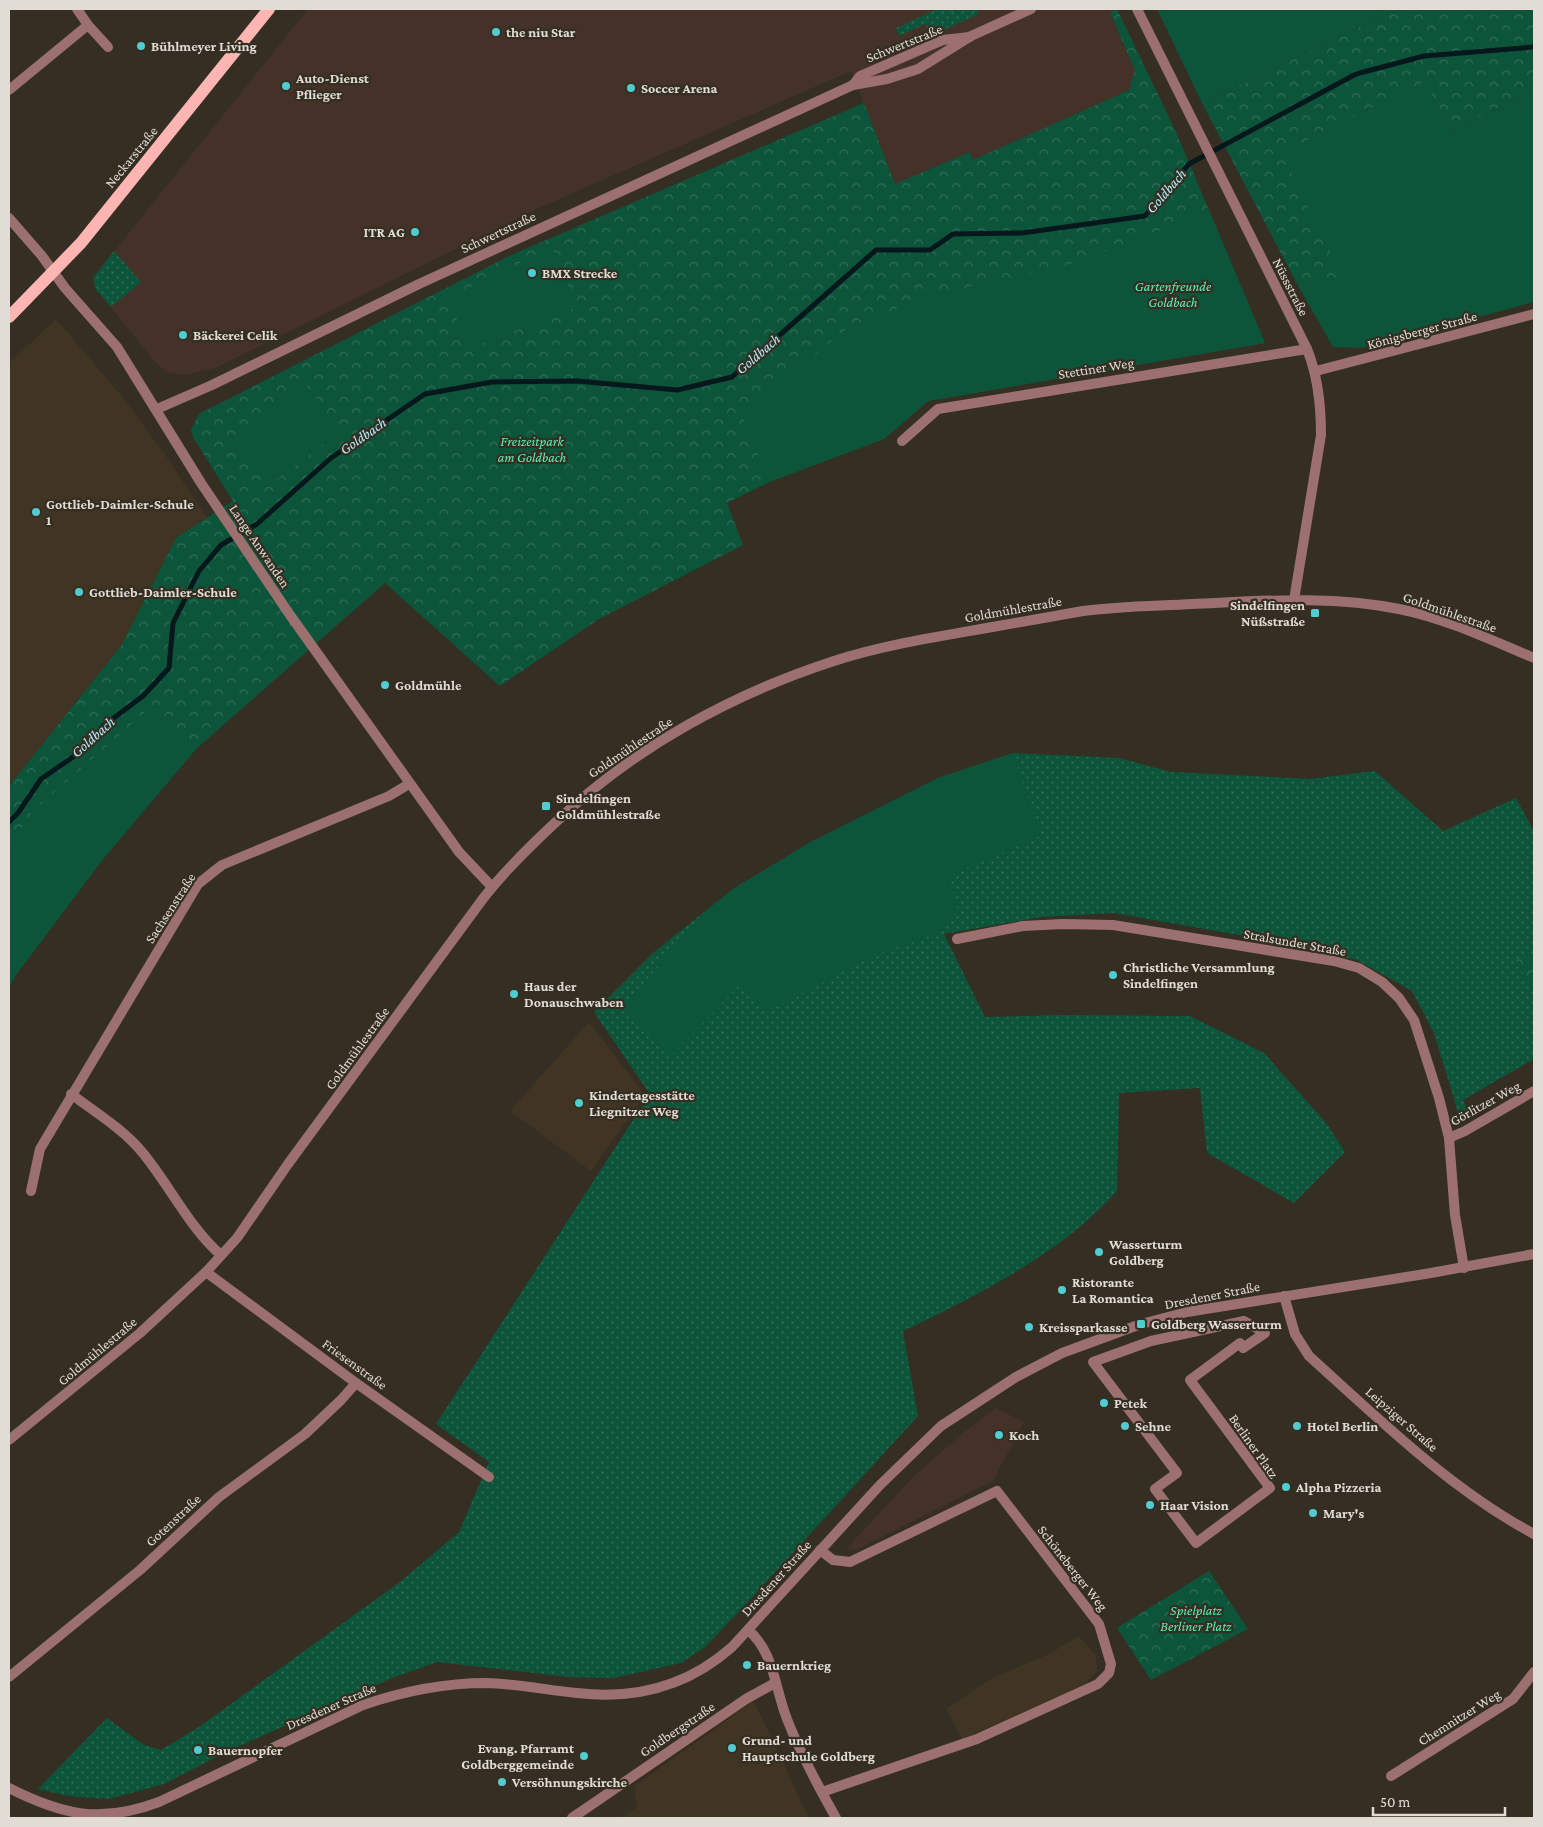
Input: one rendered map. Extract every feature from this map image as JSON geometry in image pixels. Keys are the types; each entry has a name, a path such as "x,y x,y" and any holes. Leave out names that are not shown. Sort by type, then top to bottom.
{"main road":[{"name":"Neckarstraße","path":"9,317 81,243 269,9"}],"street":[{"path":"78,9 88,25 108,47"},
{"name":"Schwertstraße","path":"157,409 204,389 546,225 853,85 887,79 918,69 971,36 1031,9"},
{"name":"Nüssstraße","path":"1137,9 1307,349 1316,371 1321,435 1294,600"},
{"path":"9,90 88,25"},
{"name":"Schwertstraße","path":"853,85 860,76 943,40 971,36"},
{"name":"Lange Anwanden","path":"9,218 117,348 157,409 201,483 246,550 409,784 459,852 492,887"},
{"name":"Königsberger Straße","path":"1316,371 1534,314"},
{"name":"Stettiner Weg","path":"902,441 938,409 1307,349"},
{"name":"Goldmühlestraße","path":"9,1440 86,1380 206,1272 221,1255 242,1231 288,1164 492,887 525,851 571,806 656,743 733,701 819,666 870,651 935,637 1084,611 1294,600 1345,600 1399,608 1432,618 1534,658"},
{"name":"Sachsenstraße","path":"31,1191 40,1149 71,1094 108,1038 198,884 211,872 231,861 389,796 409,784"},
{"name":"Stralsunder Straße","path":"958,939 1023,926 1062,924 1113,925 1334,961 1359,968 1382,982 1399,998 1411,1014 1422,1040 1449,1138 1454,1215 1464,1268"},
{"name":"Görlitzer Weg","path":"1449,1138 1465,1132 1534,1091"},
{"path":"71,1094 124,1134 142,1151 204,1238 221,1255"},
{"name":"Dresdener Straße","path":"9,1788 37,1802 83,1815 114,1815 137,1810 363,1705 394,1694 427,1687 487,1683 602,1695 657,1688 688,1678 702,1670 732,1647 880,1484 941,1426 1016,1377 1070,1349 1141,1324 1187,1312 1464,1268 1534,1254"},
{"name":"Friesenstraße","path":"206,1272 356,1383 489,1477"},
{"name":"Leipziger Straße","path":"1284,1296 1295,1334 1309,1356 1430,1463 1490,1507 1534,1534"},
{"name":"Berliner Platz","path":"1244,1321 1265,1333 1243,1348 1240,1343 1190,1380 1270,1488 1196,1543 1155,1489 1177,1473 1093,1362 1151,1341 1244,1321"},
{"name":"Gotenstraße","path":"9,1677 140,1570 219,1497 305,1434 342,1400 356,1383"},
{"name":"Schöneberger Weg","path":"820,1550 833,1560 850,1562 997,1491 1099,1624 1110,1655 1111,1664 1110,1673 1098,1684 977,1739 822,1792"},
{"path":"748,1630 757,1637 765,1650 787,1719 836,1818"},
{"name":"Chemnitzer Weg","path":"1391,1776 1513,1699 1534,1672"},
{"name":"Goldbergstraße","path":"572,1818 746,1699 775,1683"}],"shaded area":[{"path":"308,9 1118,9 1110,14 1135,70 1129,90 973,160 970,152 895,184 851,71 539,208 215,368 185,375 167,372 155,362 95,288 93,278"},
{"name":"Gottlieb-Daimler-Schule","path":"56,319 125,400 168,459 207,518 176,538 121,646 9,786 9,363"},
{"name":"Kindertagesstätte Liegnitzer Weg","path":"589,1022 645,1095 591,1171 510,1111"},
{"path":"996,1408 1024,1422 993,1481 856,1550 846,1549 914,1476 964,1432"},
{"path":"1079,1636 1096,1655 1097,1671 1084,1685 962,1739 946,1709 990,1679 1049,1654"},
{"name":"Grund- und Hauptschule Goldberg","path":"754,1701 809,1818 621,1818 637,1807 634,1786"}],"green space":[{"path":"937,9 980,10 977,15 930,36 925,24 899,36 896,28"},
{"name":"Freizeitpark am Goldbach","path":"1117,9 1176,132 1265,343 928,401 884,439 769,482 727,503 743,545 599,619 500,686 385,583 196,749 103,859 15,976 9,988 9,786 121,646 176,538 233,501 193,437 191,430 199,414 509,256 864,103 895,184 970,152 973,160 1129,90 1135,70 1110,13"},
{"path":"1157,9 1397,9 1202,103"},
{"path":"1397,9 1534,9 1534,90 1451,131 1425,82 1343,279 1296,282 1202,103"},
{"path":"1425,81 1451,131 1534,90 1534,302 1362,348 1333,347 1296,282 1343,278 1282,153"},
{"name":"Gartenfreunde Goldbach","path":"1208,208 1265,343 928,401 884,439 769,482 742,414 845,330 934,294 1005,280 1070,264 1144,237"},
{"name":"BMX Strecke","path":"552,247 577,307 471,348 447,299"},
{"path":"114,251 141,282 111,307 95,288 93,278"},
{"path":"305,384 341,431 269,485 233,437"},
{"path":"152,706 196,749 103,859 15,976 9,988 9,850 32,812"},
{"path":"1013,753 1119,758 1171,772 1310,779 1375,771 1443,831 1516,798 1534,831 1534,1059 1463,1100 1471,1117 1465,1121 1460,1119 1434,1033 1412,991 1357,960 1297,945 1114,913 1041,917 944,934 985,1017 1061,1015 1190,1016 1264,1053 1327,1124 1345,1152 1294,1203 1207,1153 1200,1088 1119,1093 1117,1191 1096,1213 1045,1253 959,1304 903,1331 918,1416 705,1647 681,1663 614,1678 569,1677 437,1662 392,1678 226,1752 164,1784 109,1799 68,1796 38,1789 107,1718 144,1745 161,1750 199,1727 400,1582 459,1532 489,1462 436,1424 650,1094 594,1012 654,952 733,889 811,842 938,778"},
{"path":"1013,753 1041,836 948,876 959,913 936,934 875,955 768,1011 739,986 670,1056 622,1009 663,961 733,889 811,842 938,778"},
{"path":"1534,953 1534,995 1516,960"},
{"name":"Spielplatz Berliner Platz","path":"1209,1571 1248,1629 1151,1680 1117,1628"}],"waterway":[{"name":"Goldbach","path":"9,822 18,813 41,779 86,748 103,726 143,696 169,668 173,623 199,571 221,545 257,524 331,458 425,394 492,382 577,381 677,390 732,377 876,250 930,250 953,234 1022,233 1145,216 1189,164 1356,74 1424,56 1534,47"}],"place":[{"name":"the niu Star","path":"496,32"},
{"name":"Bühlmeyer Living","path":"141,46"},
{"name":"Auto-Dienst Pflieger","path":"286,86"},
{"name":"Soccer Arena","path":"631,88"},
{"name":"ITR AG","path":"415,232"},
{"name":"BMX Strecke","path":"532,273"},
{"name":"Bäckerei Celik","path":"183,335"},
{"name":"Gottlieb-Daimler-Schule 1","path":"36,512"},
{"name":"Gottlieb-Daimler-Schule","path":"79,592"},
{"name":"Sindelfingen Nüßstraße","path":"1315,613"},
{"name":"Goldmühle","path":"385,685"},
{"name":"Sindelfingen Goldmühlestraße","path":"546,806"},
{"name":"Christliche Versammlung Sindelfingen","path":"1113,975"},
{"name":"Haus der Donauschwaben","path":"514,994"},
{"name":"Kindertagesstätte Liegnitzer Weg","path":"579,1103"},
{"name":"Wasserturm Goldberg","path":"1099,1252"},
{"name":"Ristorante La Romantica","path":"1062,1290"},
{"name":"Goldberg Wasserturm","path":"1141,1324"},
{"name":"Kreissparkasse","path":"1029,1327"},
{"name":"Petek","path":"1104,1403"},
{"name":"Sehne","path":"1125,1426"},
{"name":"Hotel Berlin","path":"1297,1426"},
{"name":"Koch","path":"999,1435"},
{"name":"Alpha Pizzeria","path":"1286,1487"},
{"name":"Haar Vision","path":"1150,1505"},
{"name":"Mary's","path":"1313,1513"},
{"name":"Bauernkrieg","path":"747,1665"},
{"name":"Grund- und Hauptschule Goldberg","path":"732,1748"},
{"name":"Bauernopfer","path":"198,1750"},
{"name":"Evang. Pfarramt Goldberggemeinde","path":"584,1756"},
{"name":"Versöhnungskirche","path":"502,1782"}]}
